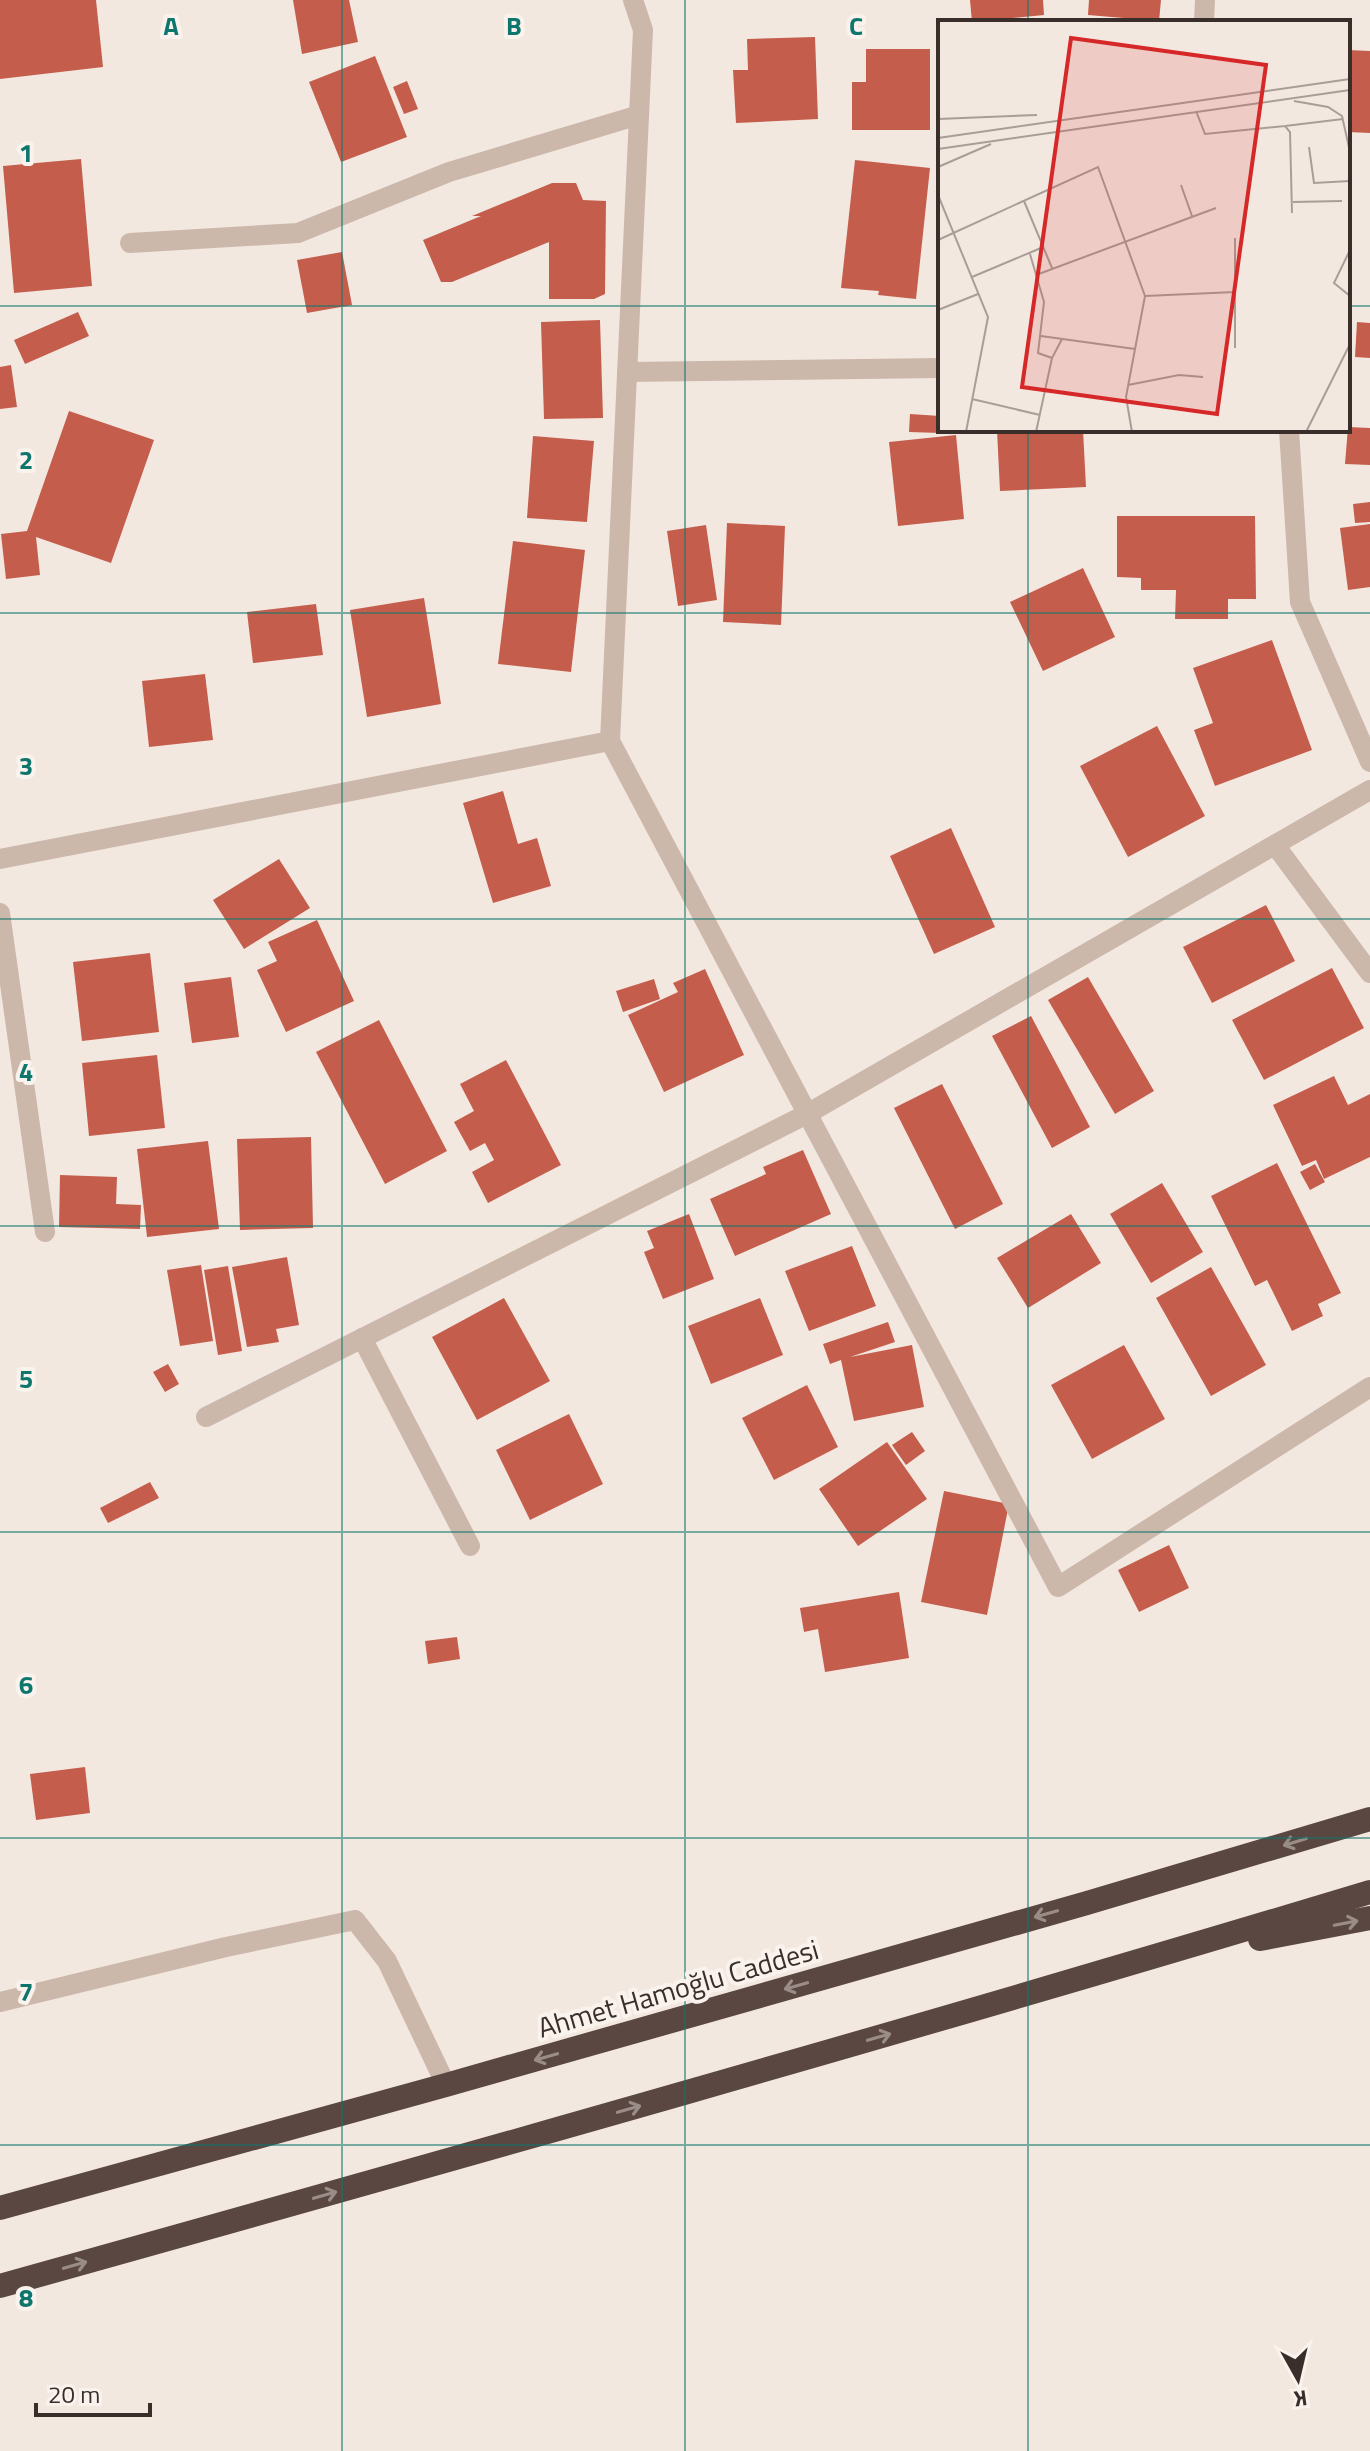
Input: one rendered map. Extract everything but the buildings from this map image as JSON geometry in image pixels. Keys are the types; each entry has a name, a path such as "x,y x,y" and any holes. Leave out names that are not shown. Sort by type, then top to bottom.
{"highway":[{"name":"Ahmet Hamoğlu Caddesi","path":"0,2208 446,2085 1370,1819"},
{"path":"0,2286 562,2129 1370,1892"},
{"path":"1132,1964 1370,1918"}],"street":[{"path":"633,0 643,30 610,741 1058,1587 1370,1387"},
{"path":"1204,20 1205,0"},
{"path":"130,243 298,233 449,172 639,115"},
{"path":"627,372 938,368"},
{"path":"1289,432 1300,602 1370,762"},
{"path":"0,859 610,741"},
{"path":"206,1417 807,1114 1370,790"},
{"path":"1275,845 1370,973"},
{"path":"0,913 45,1232"},
{"path":"362,1338 470,1546"},
{"path":"0,2002 226,1947 355,1920 387,1961 446,2085"}]}
